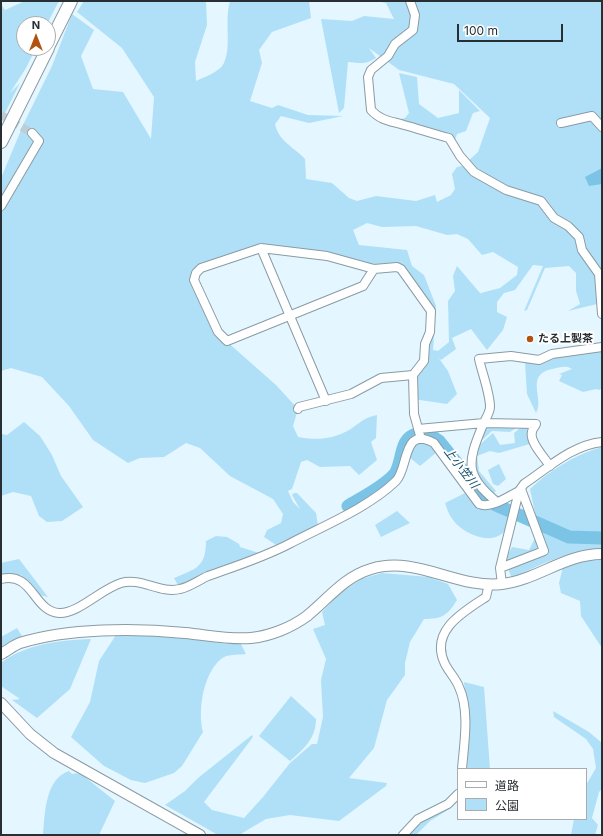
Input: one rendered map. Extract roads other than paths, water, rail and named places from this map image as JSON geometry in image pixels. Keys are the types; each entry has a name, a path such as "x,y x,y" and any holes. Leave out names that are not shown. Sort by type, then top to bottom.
{"main road":[{"path":"56,32 71,1"},
{"path":"1,142 44,56"}],"street":[{"path":"410,1 415,15 413,30 395,44 388,56 371,70 368,77 371,110 388,122 404,124 423,132 449,138 460,156 474,172 506,190 541,201 554,218 568,226 579,237 582,250 599,274 602,314"},
{"path":"561,123 592,116 602,127"},
{"path":"1,206 38,141 32,133"},
{"path":"374,269 363,286 227,341 220,336 194,280 196,273 201,268 262,248 327,256 374,269 397,267 401,269 431,311 430,332 425,344 424,361 413,375 414,414 419,434 434,443 479,504 484,506 496,502 520,490"},
{"path":"262,248 326,401"},
{"path":"496,502 478,484 472,474 471,467 476,442 490,408 479,359 511,356 533,360 552,354 602,347"},
{"path":"298,410 299,407 351,394 381,378 413,375"},
{"path":"1,579 10,577 18,579 24,583 48,609 60,613 81,607 105,589 123,582 138,582 170,590 181,589 207,577 254,561 367,503 396,481 402,473 408,448 419,434 484,423 536,424 532,431 531,437 534,444 550,466"},
{"path":"502,584 500,568 520,490 524,484 576,449 591,443 602,442"},
{"path":"500,568 544,552 536,528 520,490"},
{"path":"1,654 19,643 54,636 98,631 148,630 232,639 253,638 275,633 291,626 306,616 351,578 371,569 392,565 433,571 460,580 481,584 502,584 522,580 575,558 602,554"},
{"path":"462,768 466,727 464,708 460,688 444,664 441,642 444,632 459,614 486,597 490,584"},
{"path":"1,703 30,734 54,753 200,835"},
{"path":"403,835 418,819 448,804 457,795"}],"waterway":[{"name":"上小笠川","path":"348,506 389,480 397,470 407,440 411,436 417,434 426,434 439,441 480,492 496,505 569,537 602,538"}],"tunnel":[{"path":"1,115 32,133"}],"place":[{"name":"たる上製茶","path":"530,339"}]}
